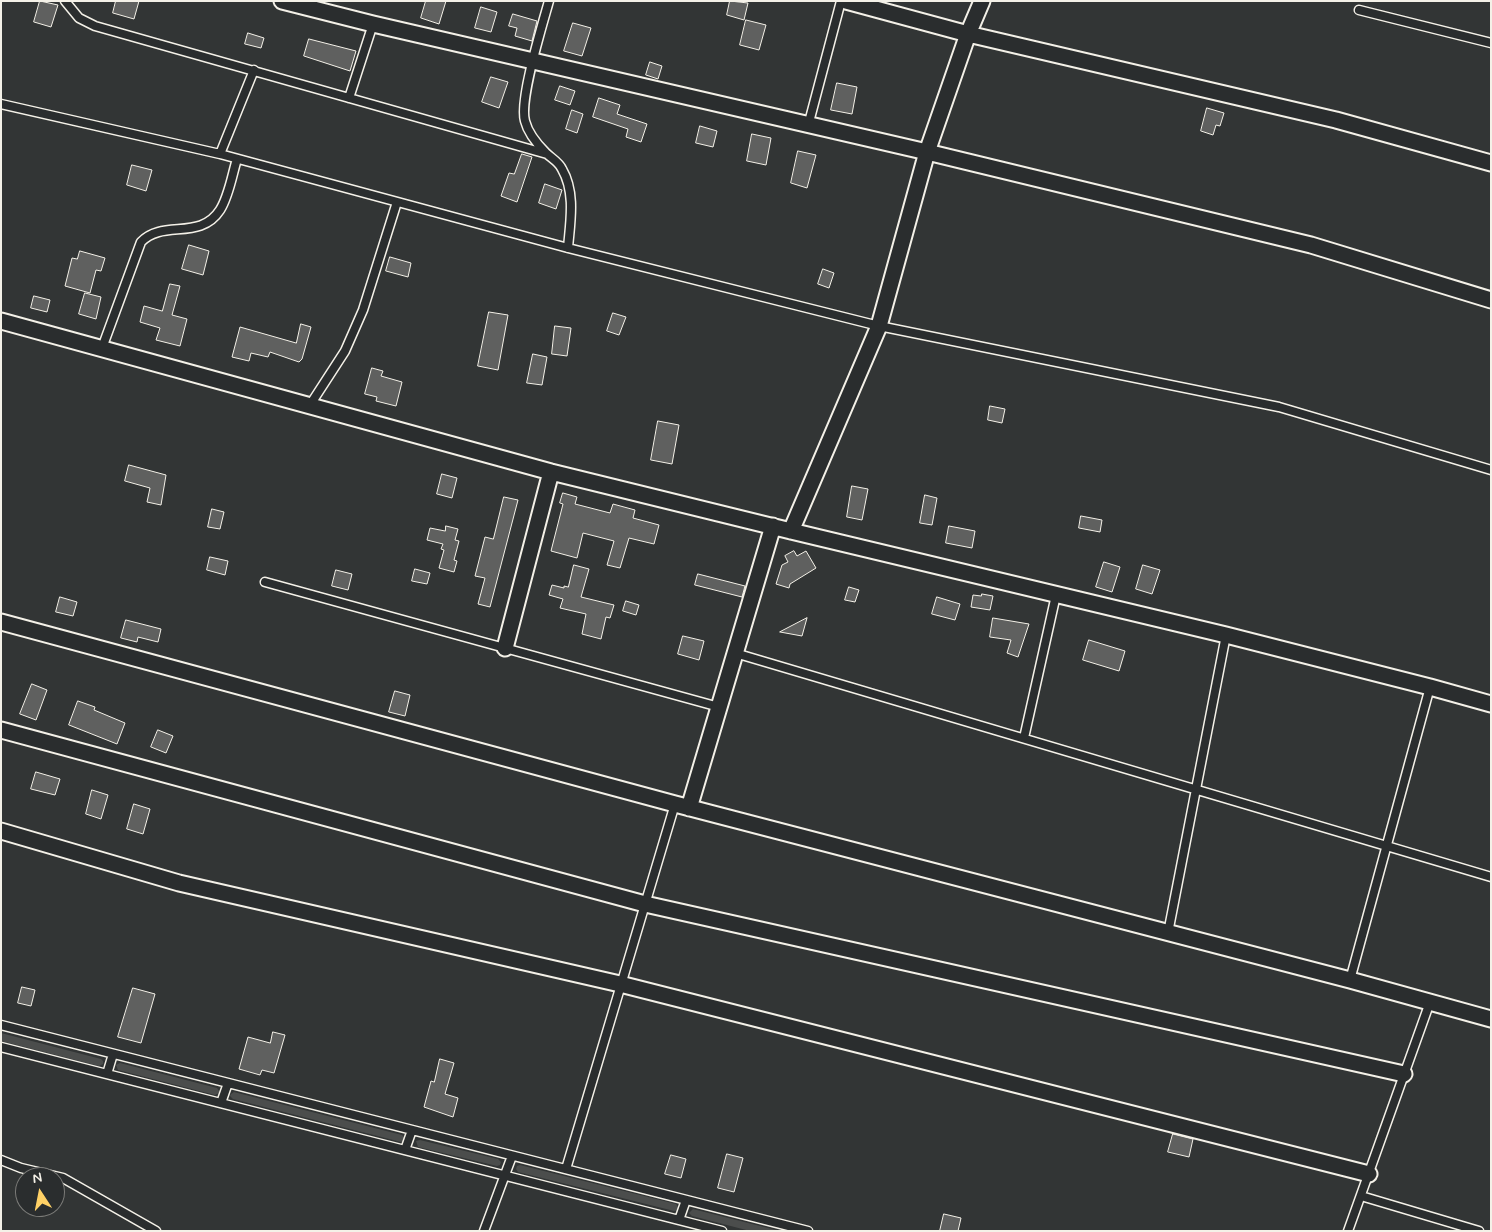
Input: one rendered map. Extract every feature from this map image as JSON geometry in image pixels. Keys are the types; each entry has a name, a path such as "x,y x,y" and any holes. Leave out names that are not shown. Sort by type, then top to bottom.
{"street":[{"path":"282,1 808,126 927,152 1311,245 1491,300"},
{"path":"846,1 968,34 1336,120 1491,163"},
{"path":"791,531 879,326 927,152 968,34 982,1"},
{"path":"1,321 551,472 1226,635 1491,704"},
{"path":"505,648 551,472"},
{"path":"682,806 719,707 773,526"},
{"path":"1,622 682,806 1350,980 1491,1019"},
{"path":"1,730 645,904 1404,1074"},
{"path":"1,831 179,883 620,984 1369,1174"}],"lane":[{"path":"65,1 79,18 95,26 547,154"},
{"path":"549,1 523,107 524,121 530,134 562,168 570,191 568,248"},
{"path":"808,126 841,1"},
{"path":"1359,10 1491,43"},
{"path":"349,98 373,24"},
{"path":"220,154 254,70"},
{"path":"1,104 220,154 568,248 879,326 1279,407 1491,470"},
{"path":"102,348 141,242 150,234 196,228 210,220 223,204 237,159"},
{"path":"310,405 345,351 363,310 397,202"},
{"path":"265,582 719,707"},
{"path":"1024,738 1056,595"},
{"path":"1168,933 1226,635"},
{"path":"735,653 1491,877"},
{"path":"1350,980 1430,687"},
{"path":"566,1169 645,904 682,806"},
{"path":"1348,1231 1430,1002"},
{"path":"1,1025 808,1231"},
{"path":"1,1047 722,1231"},
{"path":"107,1074 113,1054"},
{"path":"221,1103 228,1083"},
{"path":"405,1150 412,1130"},
{"path":"484,1231 512,1156"},
{"path":"1,1160 21,1168 63,1178 156,1231"},
{"path":"1361,1196 1479,1231"},
{"path":"680,1220 686,1200"}],"shaded area":[{"path":"1,1033 101,1059 103,1064 99,1066 1,1041"},
{"path":"120,1063 217,1088 219,1093 215,1095 118,1070 116,1065"},
{"path":"234,1092 402,1135 405,1138 401,1142 233,1099 230,1096"},
{"path":"420,1140 498,1159 501,1162 497,1166 418,1147 416,1141"},
{"path":"520,1165 676,1204 678,1210 674,1211 518,1172 516,1169"},
{"path":"693,1209 780,1231 750,1231 692,1216 689,1213"}],"building":[{"path":"40,1 58,5 51,27 34,22"},
{"path":"116,1 139,1 134,19 113,13"},
{"path":"426,1 446,1 439,24 421,18"},
{"path":"730,1 748,3 744,20 727,15"},
{"path":"481,7 497,12 491,32 475,28"},
{"path":"513,14 537,21 532,41 515,36 517,28 509,26"},
{"path":"746,20 766,25 759,50 740,45"},
{"path":"573,23 591,28 582,56 564,51"},
{"path":"248,33 264,38 261,48 245,44"},
{"path":"309,39 356,51 350,71 304,56"},
{"path":"650,62 662,66 658,79 646,75"},
{"path":"491,77 508,82 499,108 482,102"},
{"path":"837,83 857,87 852,114 831,110"},
{"path":"560,86 575,91 570,105 555,100"},
{"path":"599,98 620,105 617,114 647,124 641,142 626,137 628,129 593,117"},
{"path":"1207,108 1224,113 1220,126 1216,125 1213,135 1201,131"},
{"path":"572,110 583,114 577,133 566,129"},
{"path":"700,126 717,131 713,147 696,143"},
{"path":"752,134 771,138 766,165 747,161"},
{"path":"798,151 816,155 807,188 791,183"},
{"path":"522,154 532,157 517,202 501,196 509,173 514,174"},
{"path":"132,165 152,170 146,191 127,185"},
{"path":"545,184 562,190 556,209 539,203"},
{"path":"189,245 209,251 203,275 182,269"},
{"path":"80,251 105,258 101,271 96,270 90,293 65,286 72,258 77,259"},
{"path":"390,257 411,263 408,277 386,271"},
{"path":"823,269 834,273 829,288 818,284"},
{"path":"170,284 180,286 172,315 187,319 180,346 156,340 160,328 140,322 144,306 162,311"},
{"path":"85,293 101,297 96,319 79,314"},
{"path":"34,296 50,300 47,312 31,308"},
{"path":"489,312 508,315 498,370 478,366"},
{"path":"613,313 626,317 619,335 607,331"},
{"path":"301,324 311,327 302,359 299,362 270,352 268,357 251,353 249,361 232,357 240,327 296,343"},
{"path":"555,326 571,328 567,356 552,354"},
{"path":"533,354 547,357 542,385 527,383"},
{"path":"372,368 383,371 381,376 402,382 396,406 376,401 377,397 365,394"},
{"path":"990,406 1005,409 1002,423 988,420"},
{"path":"658,421 679,425 672,464 651,460"},
{"path":"129,465 166,475 161,505 147,502 150,488 125,481"},
{"path":"442,474 457,478 452,498 437,494"},
{"path":"852,486 868,489 862,520 847,517"},
{"path":"563,493 577,497 575,504 610,513 613,504 635,510 633,518 659,525 654,544 629,538 620,568 607,565 614,541 583,533 577,558 551,551 563,504 560,503"},
{"path":"925,495 937,498 932,525 920,523"},
{"path":"504,497 518,500 490,607 478,604 485,578 475,576 485,537 493,539"},
{"path":"212,509 224,512 220,529 208,527"},
{"path":"1081,516 1102,520 1100,532 1079,528"},
{"path":"446,526 458,529 455,540 459,541 454,560 457,561 454,572 439,568 444,550 441,549 443,544 427,540 430,528 445,531"},
{"path":"949,526 975,531 972,548 946,543"},
{"path":"794,551 797,556 806,551 816,568 790,584 789,588 776,584 782,565 788,562 785,556"},
{"path":"210,557 228,561 225,575 207,570"},
{"path":"1104,562 1120,567 1112,592 1096,587"},
{"path":"574,565 589,569 581,597 614,605 610,618 606,617 601,639 582,634 586,614 560,608 563,599 549,595 552,585 568,587"},
{"path":"1143,565 1160,570 1152,594 1136,589"},
{"path":"415,569 430,573 427,584 412,581"},
{"path":"336,570 352,574 348,590 332,586"},
{"path":"698,574 745,586 742,597 695,585"},
{"path":"849,587 859,590 855,602 845,600"},
{"path":"982,594 993,596 990,610 971,607 973,595 981,596"},
{"path":"60,597 77,602 73,616 56,612"},
{"path":"937,597 960,604 955,620 932,614"},
{"path":"626,601 639,605 636,615 623,611"},
{"path":"807,618 802,636 780,632"},
{"path":"993,618 1029,624 1018,657 1007,653 1011,640 990,637"},
{"path":"126,620 161,629 158,642 138,637 137,642 121,638"},
{"path":"683,636 704,641 699,660 678,654"},
{"path":"1089,640 1125,651 1119,671 1083,660"},
{"path":"32,684 47,690 36,720 20,714"},
{"path":"395,691 410,695 405,716 389,712"},
{"path":"78,701 95,707 94,710 125,723 117,744 69,725"},
{"path":"158,730 173,736 166,753 151,747"},
{"path":"36,772 60,779 55,795 31,789"},
{"path":"92,790 108,795 101,819 86,814"},
{"path":"134,804 150,809 143,834 127,829"},
{"path":"22,987 35,990 31,1006 18,1003"},
{"path":"133,988 155,994 141,1043 118,1037"},
{"path":"273,1032 285,1035 274,1073 262,1070 260,1075 239,1069 248,1037 270,1043"},
{"path":"440,1059 454,1063 445,1094 458,1098 453,1117 424,1107 431,1081 434,1082"},
{"path":"1173,1134 1193,1139 1189,1157 1168,1152"},
{"path":"727,1154 743,1158 734,1192 718,1188"},
{"path":"671,1155 686,1159 681,1178 665,1174"},
{"path":"944,1214 961,1218 958,1231 940,1231"}]}
